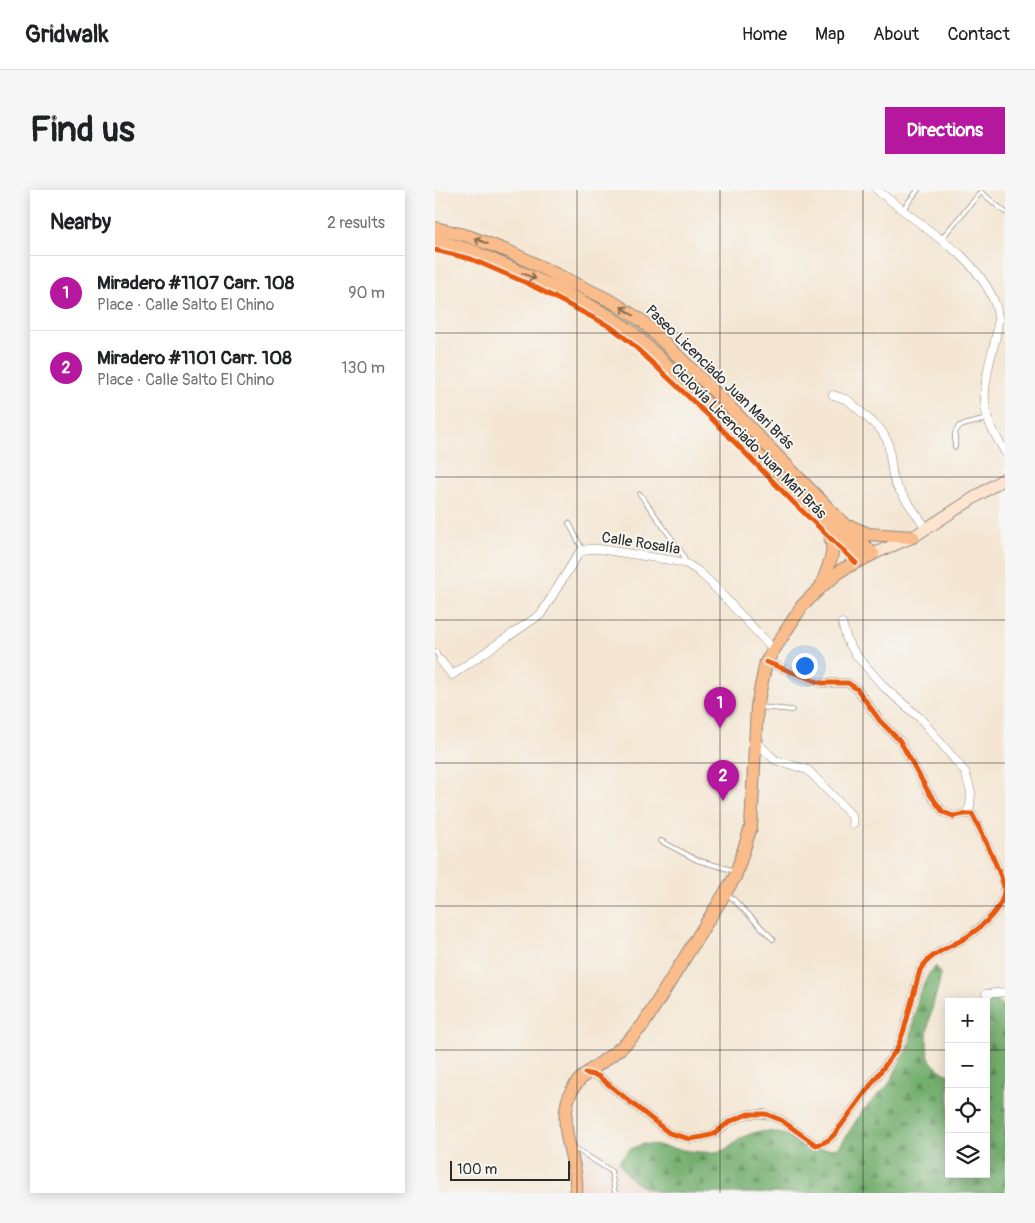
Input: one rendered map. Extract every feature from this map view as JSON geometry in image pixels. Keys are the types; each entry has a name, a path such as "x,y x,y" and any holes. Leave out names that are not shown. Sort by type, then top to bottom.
{"main road":[{"name":"Paseo Licenciado Juan Mari Brás","path":"435,228 469,236 510,252 613,302 641,322 718,395 839,519 869,556"},
{"name":"Paseo Licenciado Juan Mari Brás","path":"435,240 470,250 561,290 607,315 633,332 725,420 821,517 869,556"},
{"path":"576,1193 575,1172 565,1122 566,1111 573,1090 585,1073 624,1045 643,1025 736,871 751,827 757,706 766,662 773,649 802,606 843,569 913,537 1005,478"},
{"path":"821,517 831,535 833,544 833,555 821,587"},
{"path":"839,519 868,534 913,537"}],"street":[{"path":"877,190 973,266 985,284 998,316 985,384 987,419 1005,452"},
{"path":"833,395 848,400 881,430 888,442 893,477 897,487 926,528"},
{"name":"Calle Rosalía","path":"441,661 452,675 541,614 579,553 599,549 687,564 710,582 773,649"},
{"path":"842,623 847,640 856,655 885,688 921,719 965,772 971,792 970,807 965,814"},
{"path":"585,1073 598,1076 669,1133 690,1139 714,1134 729,1122 748,1114 756,1113 773,1116 816,1144 822,1144 830,1139 897,1049 923,964 931,957 969,936 985,923 993,914 1003,896 1003,882 972,814 953,816 943,812 929,793 900,741 880,721 857,689 848,683 815,682 766,662"},
{"path":"755,741 775,760 808,770 852,816 853,824"},
{"path":"986,994 1005,992"}],"lane":[{"path":"903,210 918,190"},
{"path":"941,239 981,192 1005,212"},
{"path":"955,447 955,433 959,426 987,419"},
{"path":"640,494 682,553 687,564"},
{"path":"569,523 583,551"},
{"path":"436,652 441,661"},
{"path":"757,706 792,710"},
{"path":"661,841 697,860 736,871"},
{"path":"725,892 773,939"},
{"path":"569,1144 611,1171 615,1193"}],"shaded area":[{"path":"576,1133 621,1163 695,1193 575,1193 571,1155"}],"green space":[{"path":"936,966 941,975 928,1026 927,1047 934,1065 945,1073 945,1178 990,1178 990,998 991,997 1005,1007 1005,1193 666,1193 637,1184 623,1169 619,1161 627,1152 644,1144 702,1152 721,1151 752,1133 761,1131 782,1134 822,1149 839,1147 863,1110 888,1085 894,1074 910,1041 919,994 929,973"}],"cycle path":[{"name":"Ciclovía Licenciado Juan Mari Brás","path":"435,250 471,259 529,284 611,327 630,342 711,418 856,563"},
{"path":"585,1073 598,1076 669,1133 690,1139 703,1137 714,1134 729,1122 748,1114 766,1114 781,1120 816,1145 823,1143 835,1134 897,1049 920,970 928,960 974,932 988,920 1003,897 1004,889 1000,874 972,814 953,816 943,812 929,793 900,741 880,721 857,689 848,683 822,683 815,681 766,662"}],"place":[{"name":"Miradero #1107 Carr. 108","path":"720,728"},
{"name":"Miradero #1101 Carr. 108","path":"723,801"}]}
